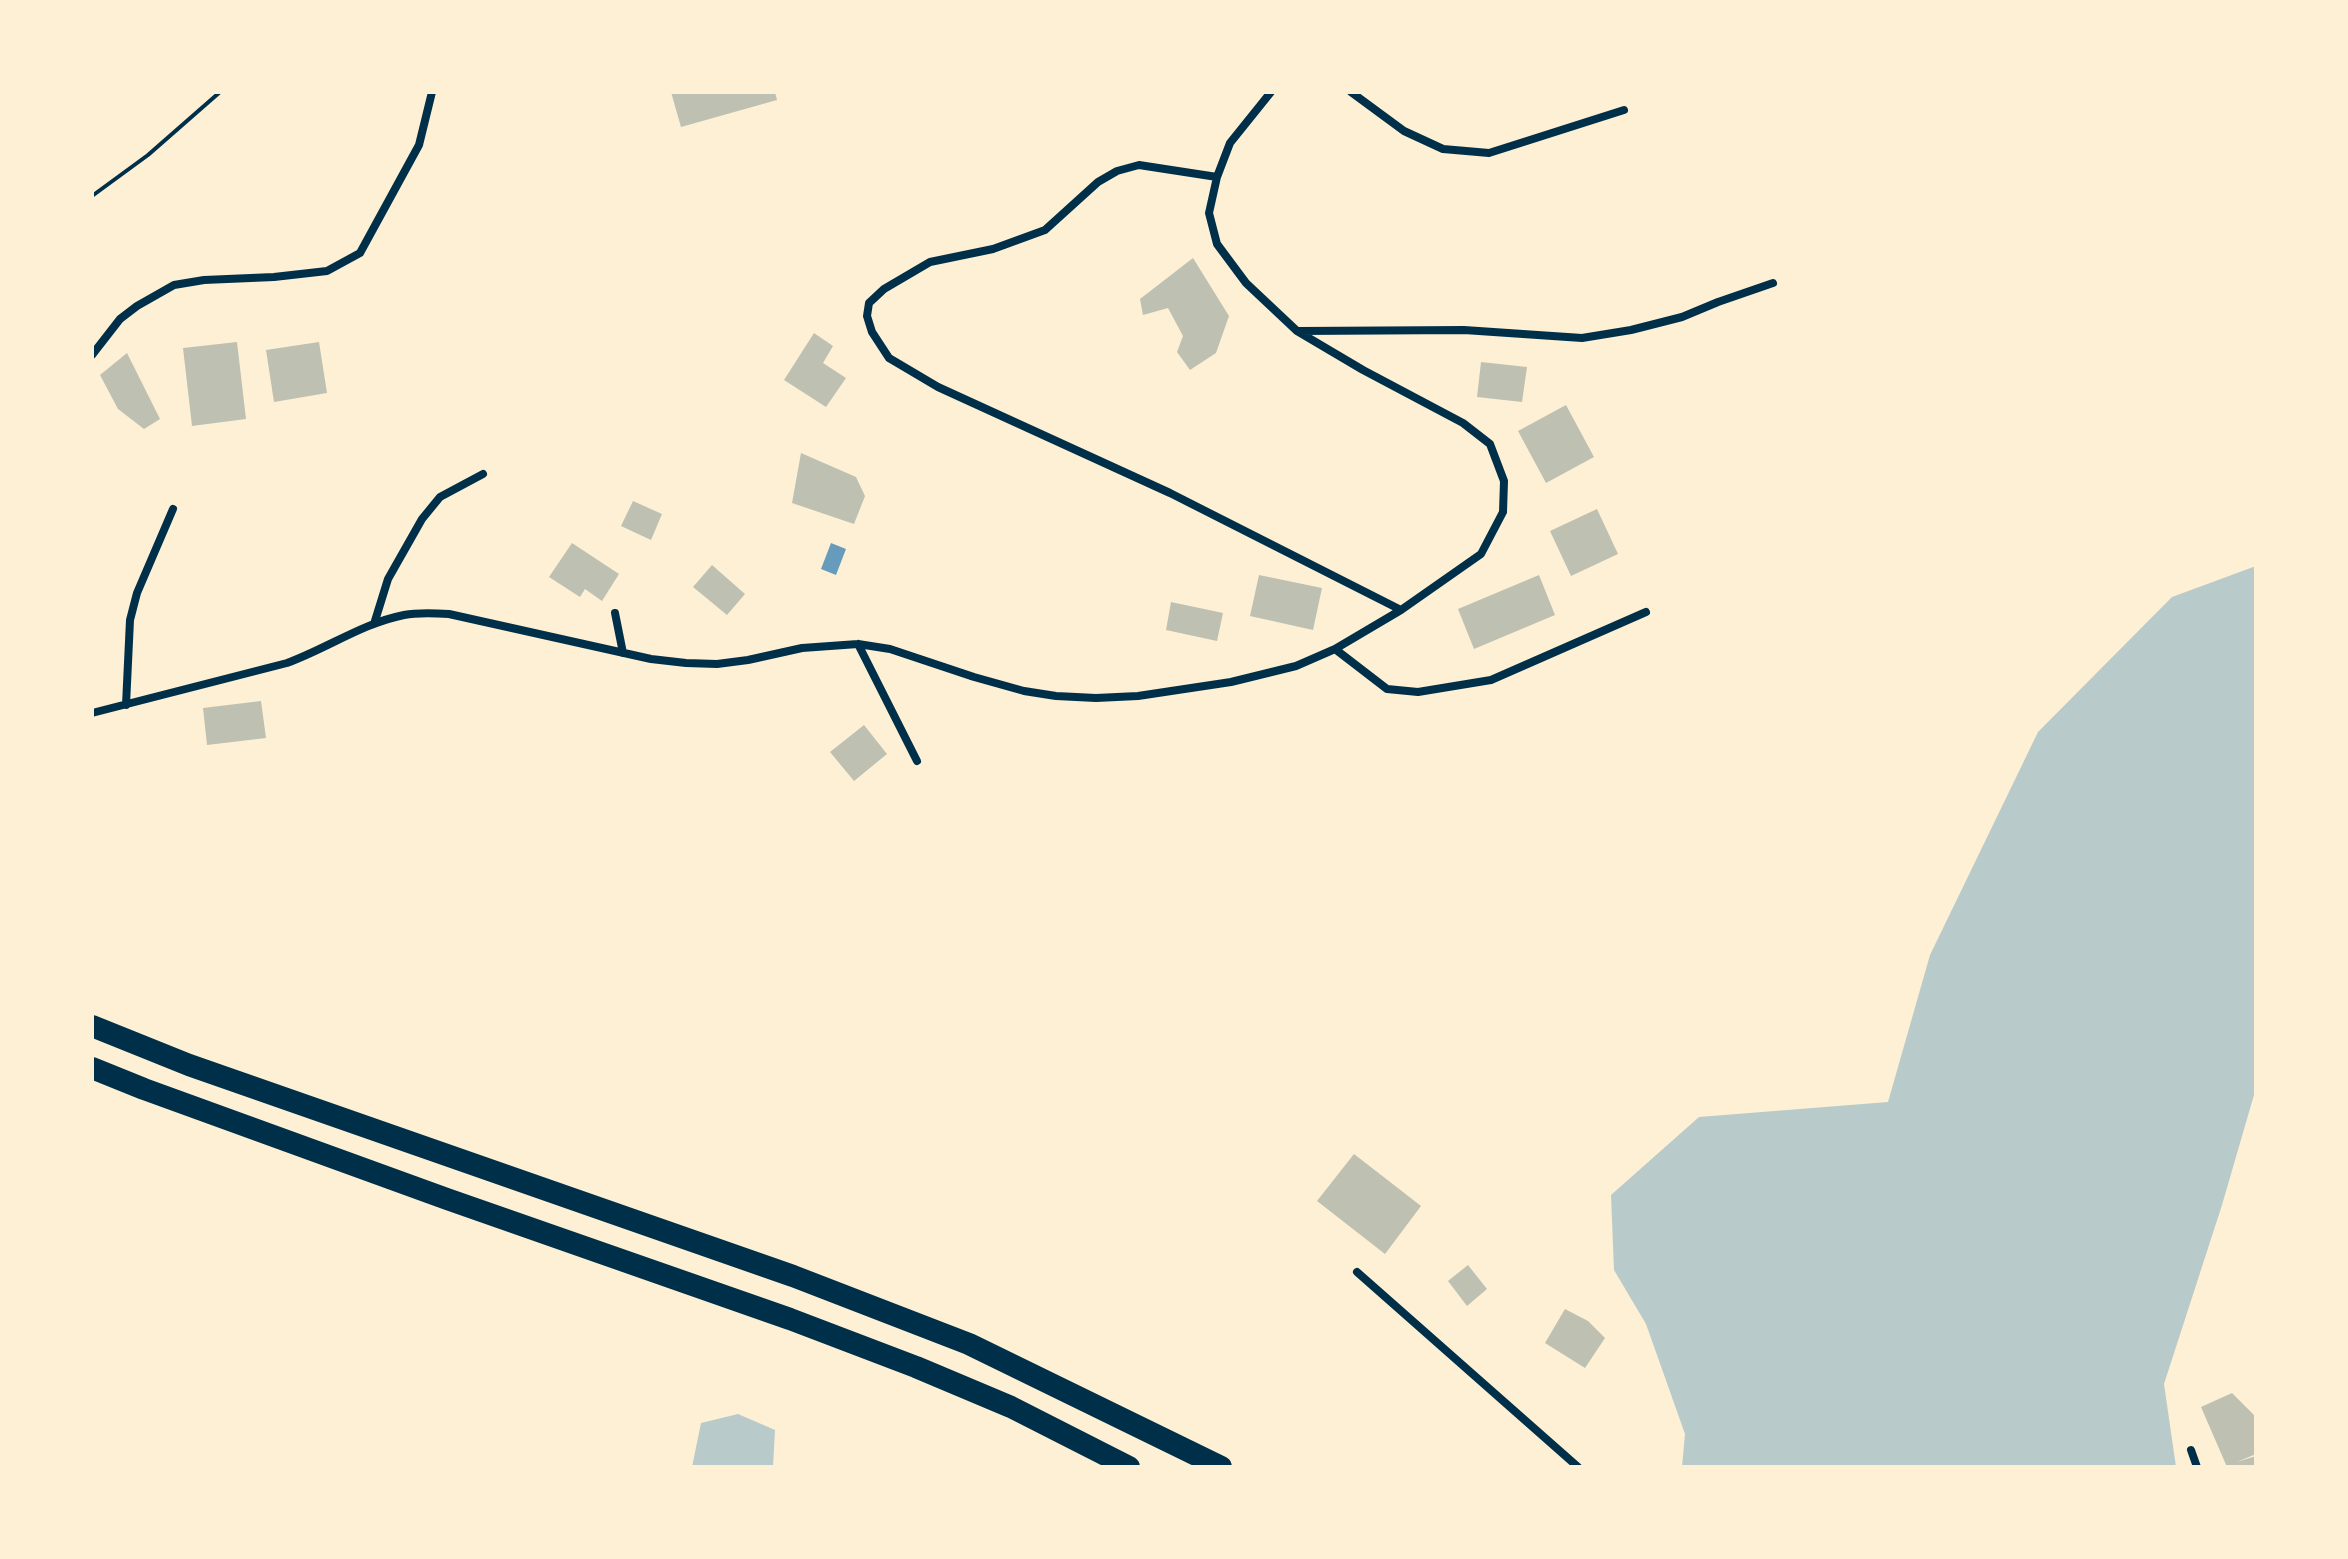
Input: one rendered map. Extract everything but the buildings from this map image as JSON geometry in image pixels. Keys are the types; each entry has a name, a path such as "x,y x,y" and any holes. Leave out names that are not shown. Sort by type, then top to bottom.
{"highway":[{"path":"92,1026 189,1065 793,1276 940,1333 1221,1467"},
{"path":"92,1068 418,1189 790,1319 916,1367 1011,1407 1129,1467"}],"street":[{"path":"92,355 120,319 174,285 327,271 360,253 419,145 432,92"},
{"path":"92,713 287,663 374,624 424,613 449,614 623,653 686,663 717,664 802,648 858,644 890,649 1024,691 1096,698 1138,696 1231,682 1296,666 1335,649 1401,610 1481,554 1503,512 1504,481 1490,444 1463,423 1297,331 1246,283 1217,244 1209,213 1217,177 1230,143 1271,92"},
{"path":"1351,92 1404,131 1443,149 1489,153 1624,110"},
{"path":"1217,177 1139,165 1117,171 1098,182 1045,230 993,249 930,262 884,289 869,303 867,316 872,332 889,358 938,387 1170,493 1401,610"},
{"path":"1297,331 1464,330 1582,338 1682,317 1773,283"},
{"path":"374,624 388,579 422,519 440,497 483,474"},
{"path":"126,705 127,652 133,606 173,509"},
{"path":"1335,649 1387,689 1418,692 1491,680 1646,612"},
{"path":"615,613 623,653"},
{"path":"858,644 917,761"},
{"path":"1357,1272 1578,1467"},
{"path":"2191,1450 2197,1467"}],"path":[{"path":"92,196 148,155 220,92"}],"shaded area":[{"path":"2256,566 2256,1088 2164,1384 2176,1467 1682,1467 1685,1434 1646,1324 1614,1270 1611,1195 1699,1117 1888,1102 1930,955 2038,732 2172,597"},
{"path":"738,1414 775,1430 773,1467 692,1467 701,1423"}],"water":[{"path":"831,543 846,549 836,575 821,569"}]}
